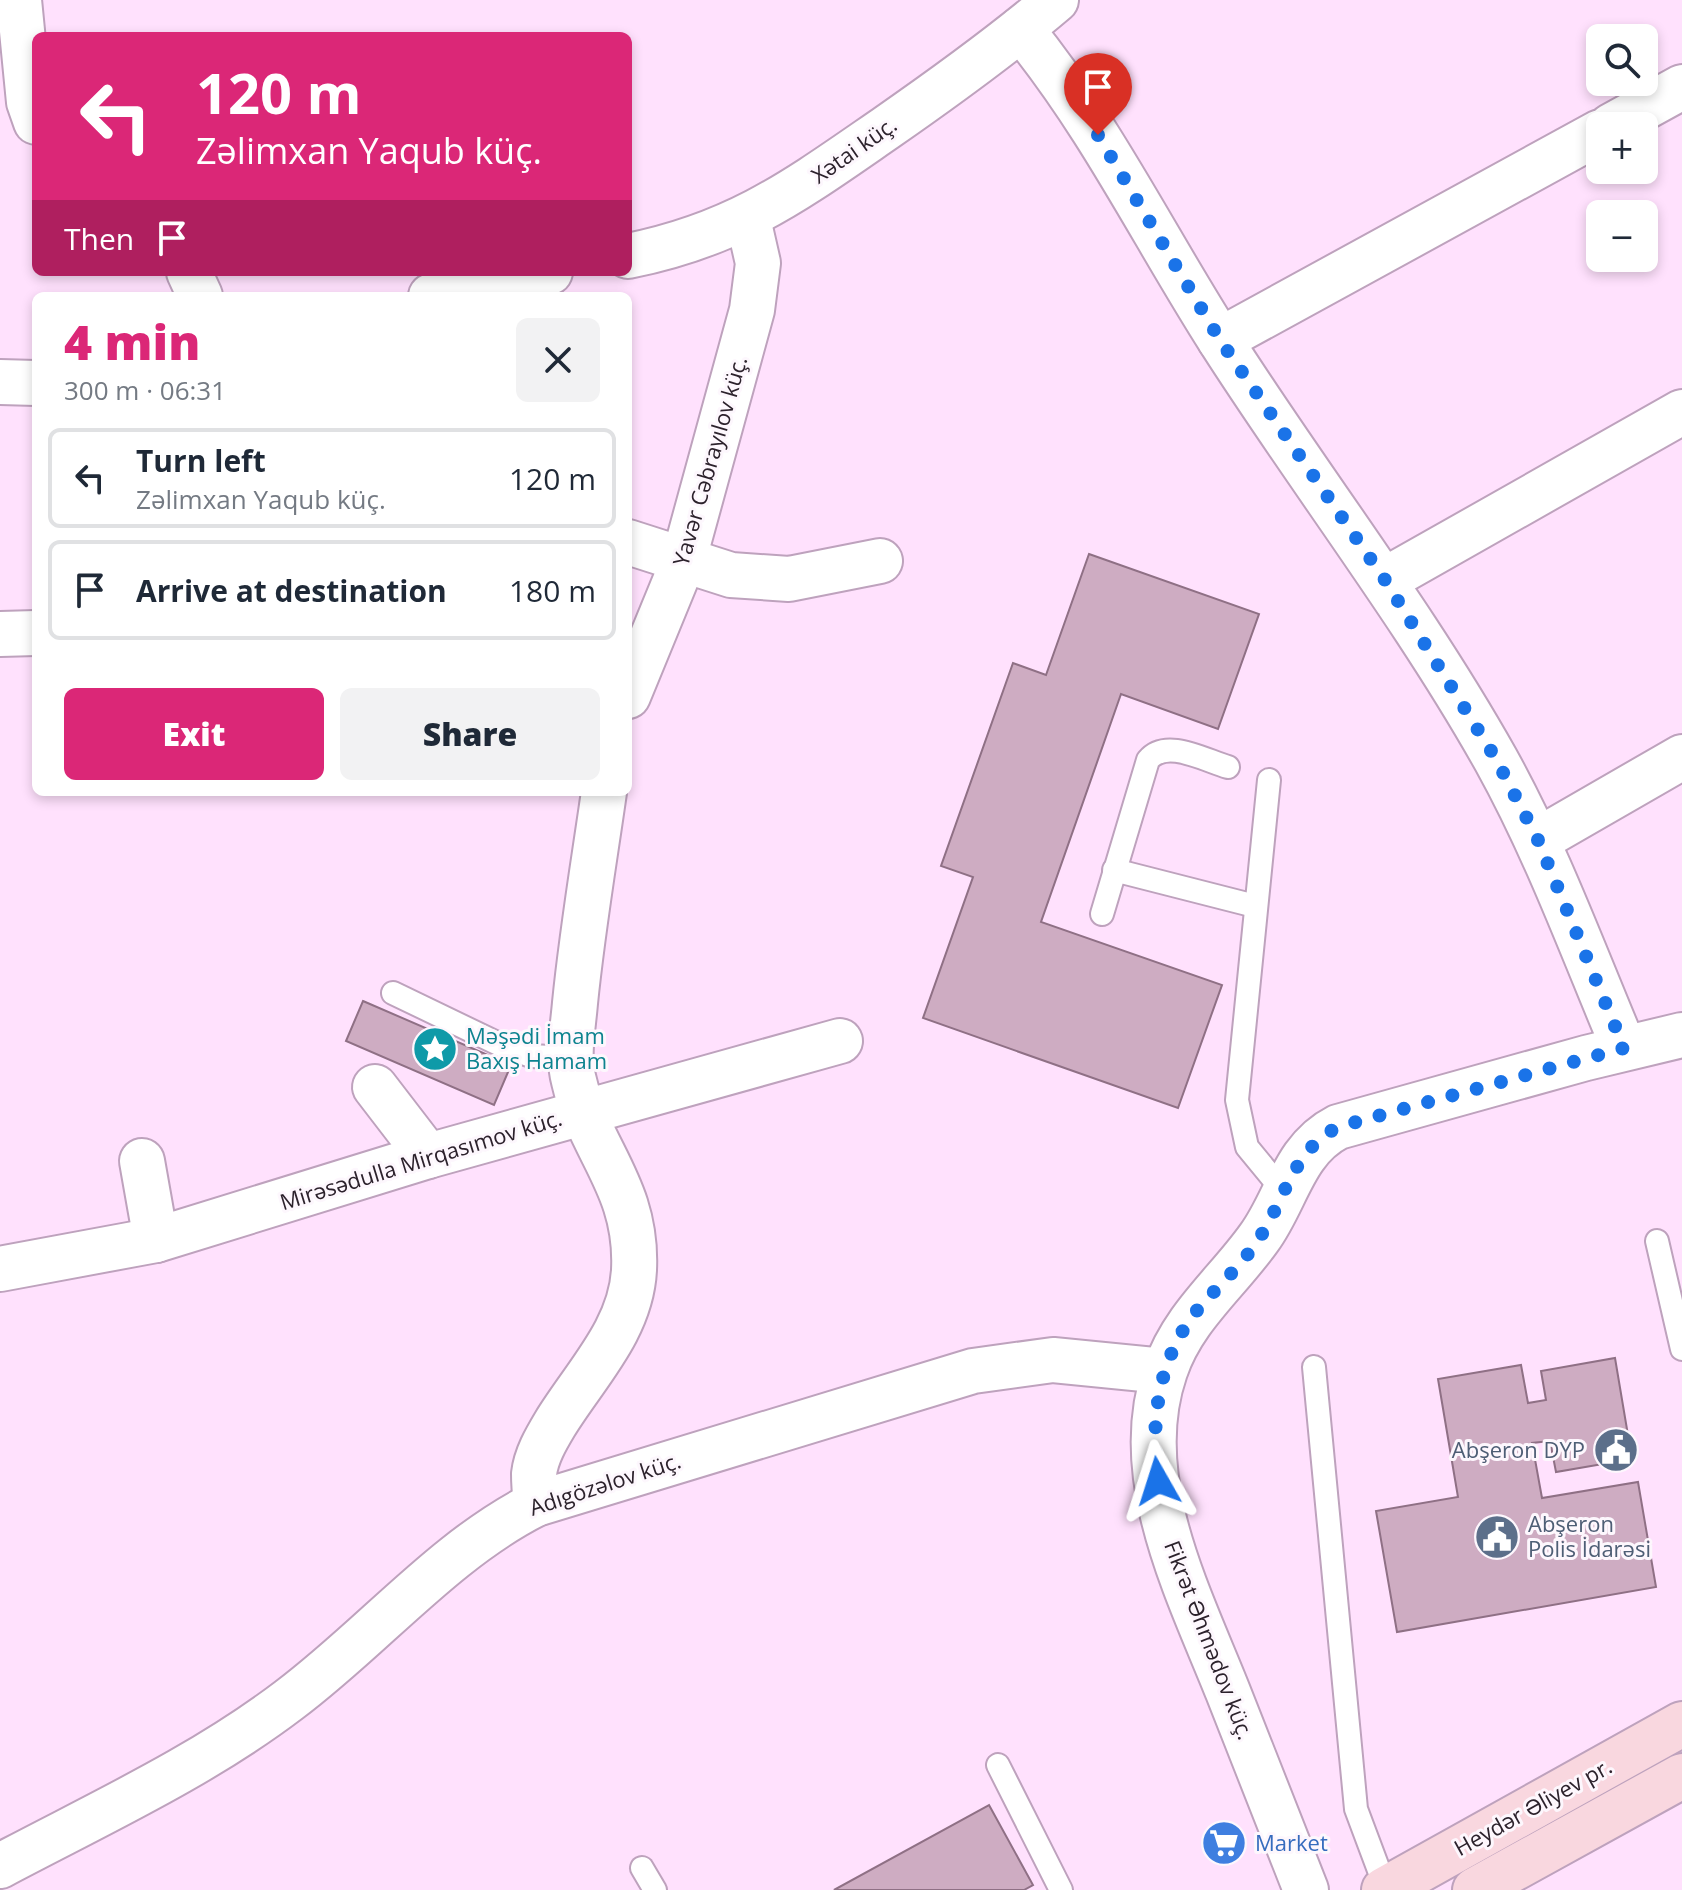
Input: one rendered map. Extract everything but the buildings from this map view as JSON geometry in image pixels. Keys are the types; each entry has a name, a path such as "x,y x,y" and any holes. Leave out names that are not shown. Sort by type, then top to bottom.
{"main road":[{"name":"Heydər Əliyev pr.","path":"1385,1890 1682,1724"},
{"name":"Heydər Əliyev pr.","path":"1475,1890 1682,1776"}],"street":[{"path":"19,0 32,111"},
{"name":"Xətai küç.","path":"632,255 701,238 748,219 811,179 1021,29 1056,0"},
{"path":"1021,29 1075,98 1220,340 1385,580 1496,759 1538,840 1624,1048"},
{"path":"1636,112 1682,87"},
{"path":"1220,340 1586,140"},
{"name":"Yavər Cəbrayılov küç.","path":"632,686 683,562 752,310 758,263 748,219"},
{"path":"451,292 530,276"},
{"path":"0,382 32,383"},
{"path":"1385,580 1682,412"},
{"path":"632,543 731,575 789,579 880,561"},
{"path":"0,634 32,633"},
{"path":"1538,840 1682,757"},
{"path":"536,1504 534,1472 543,1444 581,1382 616,1335 630,1299 634,1270 624,1191 585,1111 574,1082 570,1058 578,971 603,796"},
{"name":"Fikrət Əhmədov küç.","path":"1306,1890 1186,1586 1162,1511 1154,1452 1154,1416 1164,1371 1196,1311 1262,1235 1312,1144 1338,1127 1624,1048 1682,1035"},
{"name":"Mirəsədulla Mirqasımov küç.","path":"0,1269 156,1240 428,1156 840,1041"},
{"path":"375,1087 428,1156"},
{"path":"142,1161 156,1240"},
{"name":"Adıgözəlov küç.","path":"0,1866 198,1762 251,1729 350,1653 473,1543 536,1504 973,1371 1053,1360 1164,1371"}],"lane":[{"path":"1102,914 1148,760 1155,752 1170,749 1228,767"},
{"path":"1269,780 1237,1100 1247,1147 1284,1192"},
{"path":"1114,870 1255,906"},
{"path":"393,993 503,1046 531,1056 570,1058"},
{"path":"1657,1241 1682,1349"},
{"path":"1314,1367 1356,1809 1385,1890"},
{"path":"998,1765 1061,1890"},
{"path":"642,1868 655,1890"}],"place":[{"name":"Məşədi İmam Baxış Hamam","path":"435,1049"},
{"name":"Abşeron DYP","path":"1616,1450"},
{"name":"Abşeron Polis İdarəsi","path":"1497,1537"},
{"name":"Market","path":"1224,1843"}],"route":[{"path":"1098,135 1220,340 1385,580 1496,759 1538,840 1624,1048 1338,1127 1312,1144 1297,1165 1262,1235 1196,1311 1179,1338 1164,1371 1154,1416 1158,1481"}]}
